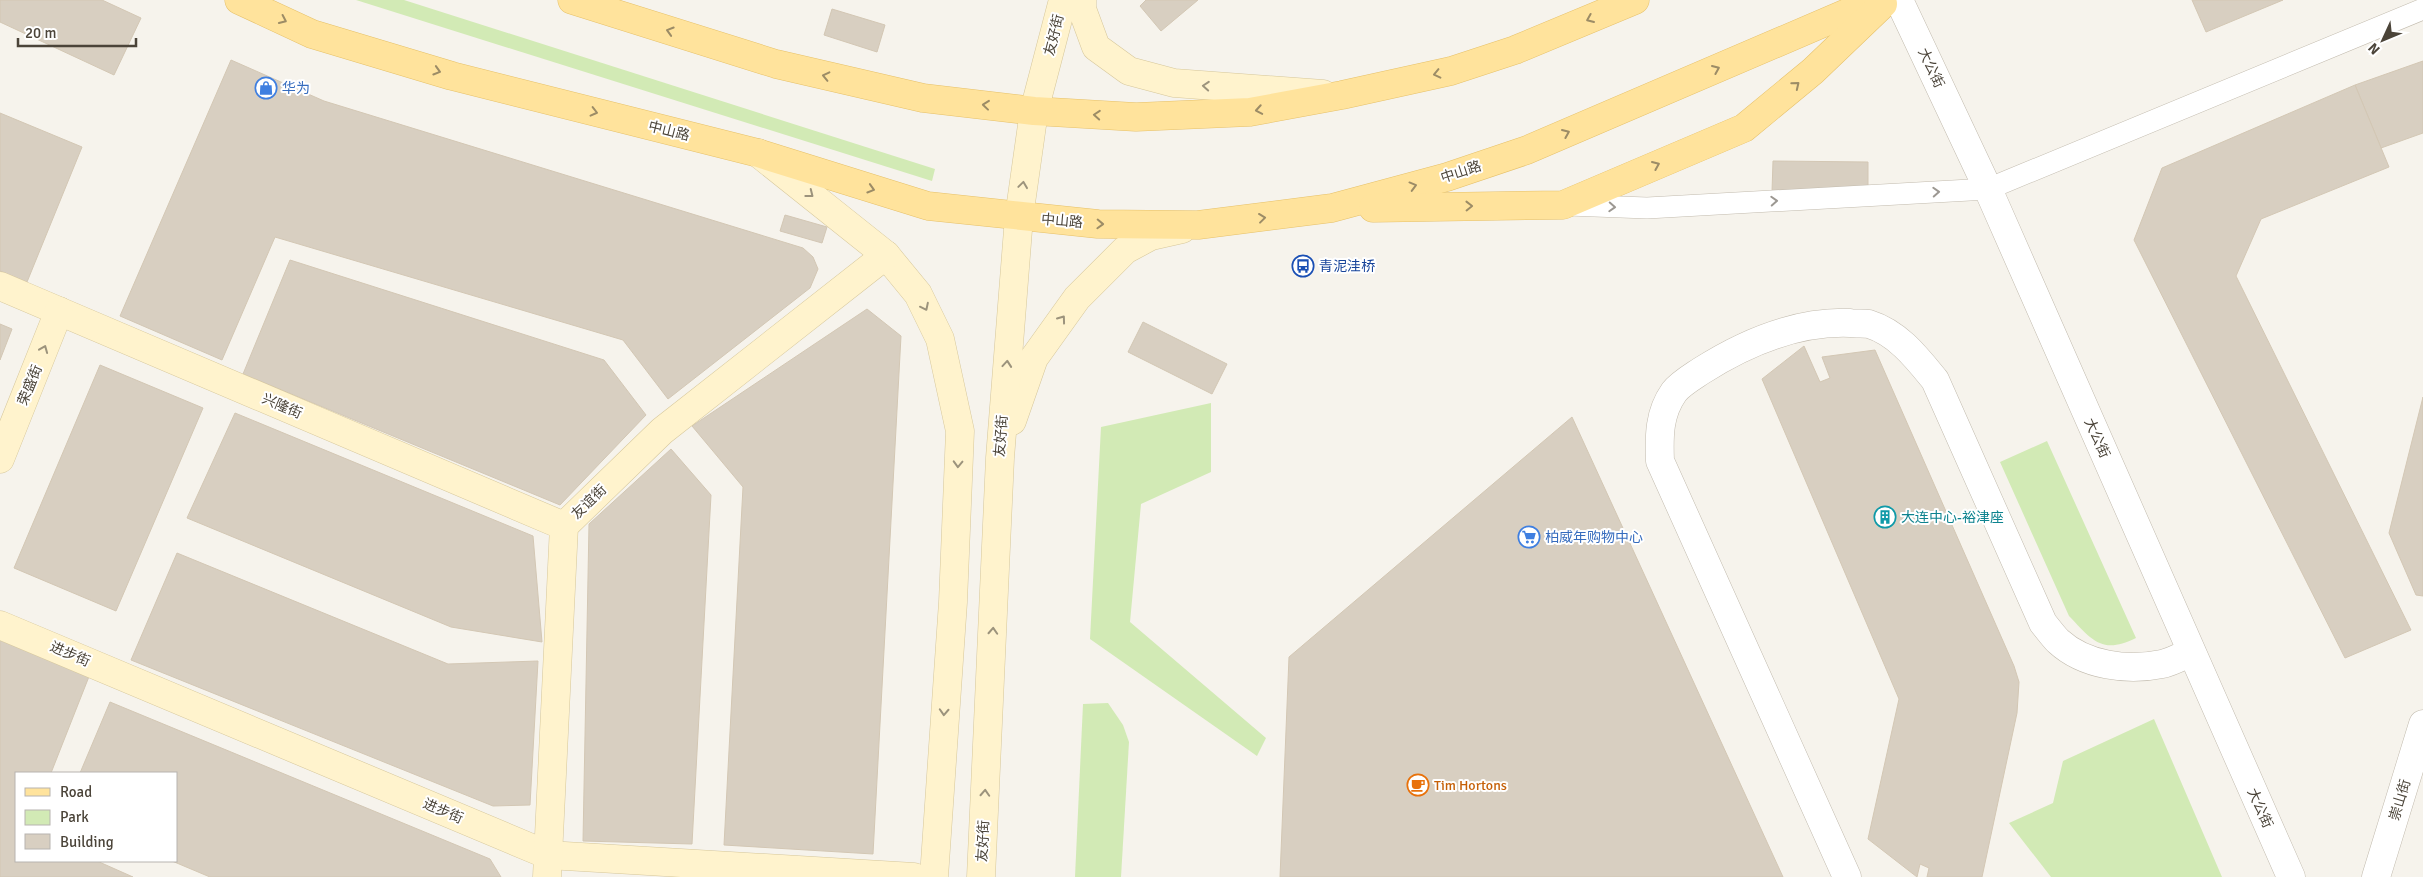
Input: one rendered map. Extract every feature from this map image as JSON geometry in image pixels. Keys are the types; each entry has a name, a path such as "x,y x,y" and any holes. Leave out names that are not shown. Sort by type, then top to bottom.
{"main road":[{"name":"中山路","path":"238,0 312,34 452,76 758,154 928,206 1098,224 1198,225 1332,208 1447,177 1527,150 1877,0"},
{"path":"572,0 776,64 923,98 1034,111 1136,117 1250,112 1342,95 1478,63 1550,36 1635,0"},
{"path":"1332,208 1563,205 1744,128 1813,71 1887,0"}],"street":[{"name":"友好街","path":"982,877 1000,458 1019,217 1034,111 1063,0"},
{"path":"1082,0 1082,9 1096,47 1129,71 1174,83 1342,95"},
{"name":"大公街","path":"1900,0 1988,189 2291,877"},
{"path":"758,154 886,256 918,294 940,340 960,431 953,602 934,877"},
{"path":"1000,458 1034,358 1077,298 1125,250 1151,236 1198,225"},
{"name":"友谊街","path":"548,866 564,526 662,431 886,256"},
{"name":"兴隆街","path":"0,286 564,526"},
{"name":"荣盛街","path":"0,459 59,311"},
{"path":"1847,877 1660,461 1659,437 1663,411 1675,390 1692,377 1738,350 1763,338 1796,328 1833,323 1869,324 1889,334 1912,352 1935,380 2043,623 2059,642 2081,655 2103,664 2133,668 2164,664 2191,652"},
{"name":"进步街","path":"0,624 548,866 914,877"},
{"name":"崇山街","path":"2376,877 2423,724"}],"lane":[{"path":"1563,205 1647,208 1988,189 2423,10"}],"green space":[{"path":"356,0 404,0 935,169 932,181"},
{"path":"1211,403 1211,472 1141,504 1130,622 1266,738 1257,756 1090,639 1101,427"},
{"path":"2047,441 2136,638 2124,643 2106,645 2098,642 2084,632 2069,616 2000,462"},
{"path":"1108,703 1123,725 1129,742 1121,877 1075,877 1083,704"},
{"path":"2154,719 2222,877 2051,877 2009,823 2053,803 2063,761"}],"building":[{"path":"0,0 102,0 141,18 114,75 0,22"},
{"path":"1146,0 1198,0 1161,31 1140,6"},
{"path":"2192,0 2283,0 2206,32"},
{"path":"832,9 885,25 877,52 824,35"},
{"path":"231,60 324,101 803,248 813,257 818,269 810,288 668,399 623,340 275,237 222,360 120,316"},
{"path":"2423,61 2423,133 2381,148 2355,85"},
{"path":"2355,85 2389,167 2261,219 2236,276 2411,630 2345,658 2134,240 2162,168"},
{"path":"0,113 82,147 27,282 0,271"},
{"path":"1773,161 1868,162 1868,193 1772,192"},
{"path":"785,215 827,227 822,243 780,231"},
{"path":"290,260 604,360 646,415 560,505 243,374"},
{"path":"867,309 901,336 873,854 724,845 743,487 692,426"},
{"path":"1143,322 1227,364 1212,394 1128,352"},
{"path":"0,324 12,329 0,360"},
{"name":"大连中心-裕津座","path":"1804,346 1820,382 1830,378 1822,357 1875,350 2014,666 2019,682 2017,713 1982,877 1927,877 1929,868 1920,864 1917,877 1868,839 1899,699 1762,379"},
{"path":"100,365 203,408 116,611 14,568"},
{"path":"2423,397 2423,596 2416,595 2389,533"},
{"path":"235,413 533,536 542,642 451,627 187,518"},
{"name":"柏威年购物中心","path":"1572,417 1783,877 1280,877 1289,657"},
{"path":"671,449 711,495 692,844 583,841 589,524"},
{"path":"177,553 448,664 538,661 530,805 493,806 131,660"},
{"path":"0,636 90,674 51,772 15,772 15,862 99,862 133,877 0,877"},
{"path":"110,702 490,859 501,877 210,877 174,862 178,862 178,772 80,772"}],"place":[{"name":"华为","path":"266,88"},
{"name":"青泥洼桥","path":"1303,266"},
{"name":"大连中心-裕津座","path":"1885,517"},
{"name":"柏威年购物中心","path":"1529,537"},
{"name":"Tim Hortons","path":"1418,785"}]}
